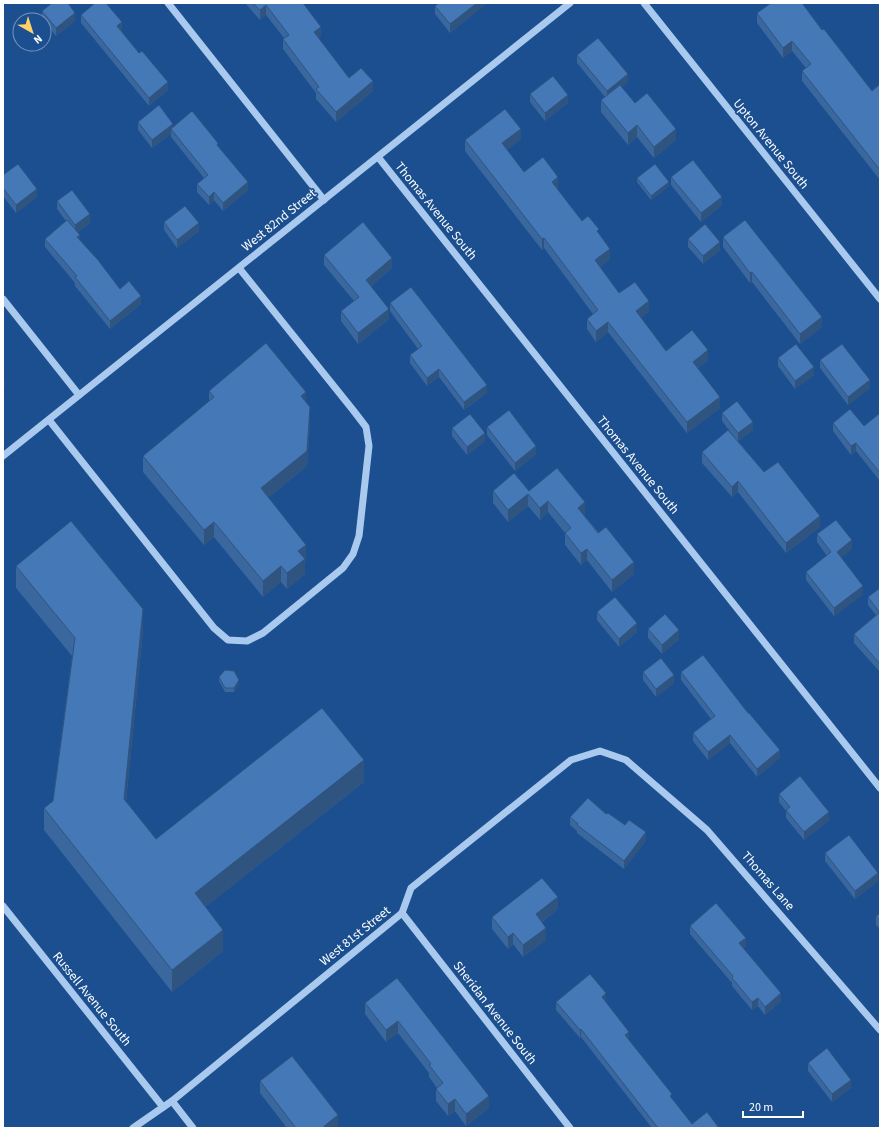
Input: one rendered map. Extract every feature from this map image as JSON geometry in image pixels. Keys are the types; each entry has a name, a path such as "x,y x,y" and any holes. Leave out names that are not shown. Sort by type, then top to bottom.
{"street":[{"path":"168,3 324,200"},
{"name":"Upton Avenue South","path":"644,3 880,299"},
{"name":"West 82nd Street","path":"3,456 240,268 568,4"},
{"name":"Thomas Avenue South","path":"378,157 880,788"},
{"path":"49,420 214,628 228,640 247,641 263,632 342,568 353,554 359,536 369,446 366,428 354,410 240,268"},
{"path":"3,299 79,395"},
{"name":"West 81st Street","path":"133,1128 172,1101 402,913 411,888 571,760 600,751 626,760"},
{"name":"Thomas Lane","path":"626,760 707,830 880,1030"},
{"name":"Russell Avenue South","path":"3,906 163,1106"},
{"name":"Sheridan Avenue South","path":"402,913 570,1128"},
{"path":"172,1101 193,1128"}],"building":[{"path":"52,3 68,3 75,13 56,28 52,23 52,12 42,11"},
{"path":"95,3 106,3 122,22 117,26 139,53 142,51 168,82 149,98 81,15"},
{"path":"253,3 303,3 321,27 314,32 349,78 361,68 373,81 336,112 316,89 319,87 283,39 289,35 266,5 260,10"},
{"path":"439,3 477,3 450,24 435,6"},
{"path":"771,3 802,3 872,91 880,84 880,170 802,71 811,64 792,41 783,48 757,13"},
{"path":"598,38 628,74 607,91 577,55"},
{"path":"553,76 568,95 545,113 530,94"},
{"path":"620,85 635,103 647,93 676,129 654,147 637,125 628,133 601,100"},
{"path":"159,105 173,124 152,140 138,122"},
{"path":"505,109 521,129 502,143 524,172 543,157 558,177 552,182 582,221 588,216 599,229 597,231 610,249 595,260 619,293 635,282 649,301 636,311 666,351 692,330 708,350 693,362 720,397 687,422 608,322 596,331 587,319 598,310 544,238 542,239 465,140"},
{"path":"192,111 218,143 217,145 248,182 223,203 214,192 209,197 197,184 208,175 171,129"},
{"path":"693,160 722,197 701,213 671,177"},
{"path":"18,164 37,189 16,205 3,188 3,175"},
{"path":"655,164 669,182 651,196 637,178"},
{"path":"72,190 90,214 75,225 57,201"},
{"path":"185,206 199,223 177,240 164,222"},
{"path":"67,220 80,235 77,237 98,260 120,289 129,281 141,296 110,321 75,277 77,276 45,239"},
{"path":"745,220 822,317 800,334 752,272 750,273 723,237"},
{"path":"363,222 392,258 366,280 389,309 358,333 341,311 359,297 324,255"},
{"path":"705,224 720,242 703,256 688,239"},
{"path":"411,287 487,385 464,402 439,369 427,378 410,355 422,346 390,303"},
{"path":"266,343 306,392 301,396 310,407 307,451 261,488 306,545 298,551 305,559 287,573 281,566 263,581 214,522 204,530 143,456 214,397 209,391"},
{"path":"796,344 814,367 795,381 778,358"},
{"path":"842,344 870,380 848,397 820,360"},
{"path":"737,401 753,422 738,433 722,413"},
{"path":"850,409 864,426 880,413 880,473 856,443 851,446 833,423"},
{"path":"509,410 536,446 515,463 487,427"},
{"path":"470,414 485,433 467,447 452,428"},
{"path":"728,430 764,472 778,462 820,516 786,543 738,481 732,487 702,452"},
{"path":"557,468 585,502 578,508 598,533 606,527 634,562 612,580 587,549 581,553 565,533 571,528 548,501 540,508 528,494 508,510 493,491 514,473 529,491"},
{"path":"836,520 852,540 837,552 863,586 834,608 806,572 831,552 817,534"},
{"path":"71,521 143,609 124,799 156,839 322,708 364,760 195,893 223,930 172,970 44,808 53,801 75,638 16,566"},
{"path":"880,588 880,613 868,597"},
{"path":"615,597 637,623 619,639 597,612"},
{"path":"879,613 880,614 880,664 854,634"},
{"path":"665,614 679,630 662,645 648,629"},
{"path":"703,655 748,713 780,750 757,769 730,735 708,752 693,733 715,716 681,672"},
{"path":"661,658 674,675 656,689 643,672"},
{"path":"225,670 234,671 239,680 234,688 225,688 219,677"},
{"path":"800,776 829,812 804,832 786,810 790,807 779,794"},
{"path":"588,798 606,814 608,813 625,825 629,820 646,832 624,861 577,825 578,824 570,817"},
{"path":"849,835 878,873 855,891 825,853"},
{"path":"542,878 558,897 536,914 546,928 523,945 513,933 508,937 492,917"},
{"path":"716,903 746,938 739,943 781,993 765,1007 758,998 752,1002 732,978 733,976 690,926"},
{"path":"880,914 880,921 876,916"},
{"path":"590,974 606,993 602,997 629,1032 625,1035 672,1094 670,1096 692,1124 707,1112 719,1128 658,1128 581,1029 580,1030 556,1002"},
{"path":"397,978 489,1096 466,1114 455,1099 448,1104 436,1089 443,1083 429,1065 431,1064 398,1021 386,1030 365,1003"},
{"path":"827,1048 851,1080 832,1094 808,1063"},
{"path":"292,1056 338,1115 322,1128 296,1128 260,1081"}]}
